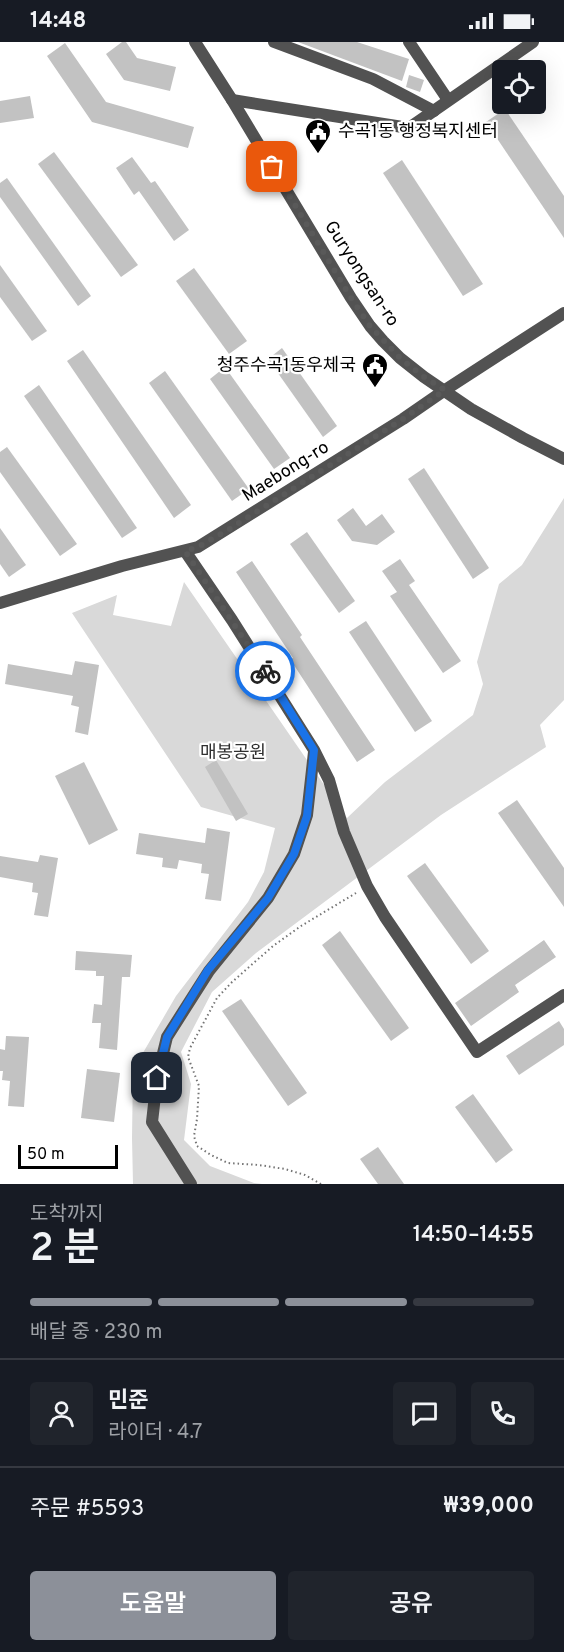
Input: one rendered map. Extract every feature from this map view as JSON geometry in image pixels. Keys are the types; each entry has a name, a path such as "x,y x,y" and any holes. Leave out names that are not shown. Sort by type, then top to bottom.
{"street":[{"name":"Guryongsan-ro","path":"195,42 370,326 400,358 424,377 471,409 564,459"},
{"path":"274,42 373,79 435,111"},
{"path":"409,42 448,100"},
{"path":"232,100 410,128 533,42"},
{"name":"Maebong-ro","path":"0,603 122,566 198,547 403,419 564,313"},
{"path":"185,551 232,620 314,750 329,780 345,832 367,886 385,917 477,1052 564,994"},
{"path":"191,1184 152,1122 157,1078 167,1037 208,970 268,898 294,854 307,816 314,750"}],"path":[{"path":"321,1184 305,1175 285,1169 228,1163 197,1146 194,1136 199,1086 188,1057 190,1048 217,998 232,982 273,946 301,926 367,886"}],"green space":[{"name":"매봉공원","path":"564,498 564,700 540,725 546,747 441,815 256,953 212,992 181,1052 191,1084 184,1140 210,1166 262,1184 133,1184 133,1070 176,996 248,902 264,872 275,828 201,807 72,613 117,595 113,615 171,626 184,582 347,818 385,782 473,715 483,684 477,662 499,584 522,565"}],"building":[{"path":"122,42 126,42 137,58 176,67 170,91 124,80 106,54"},
{"path":"298,42 357,42 409,59 402,81"},
{"path":"65,43 106,102 194,127 188,148 92,122 47,56"},
{"path":"409,75 424,80 420,92 406,87"},
{"path":"30,96 34,118 0,123 0,101"},
{"path":"498,114 508,114 564,196 564,238 486,122"},
{"path":"54,152 138,265 121,277 38,164"},
{"path":"132,157 151,183 155,181 189,230 174,241 139,191 134,195 116,168"},
{"path":"402,160 483,284 463,296 383,173"},
{"path":"7,178 91,296 78,306 0,197 0,183"},
{"path":"0,265 47,331 32,341 0,297"},
{"path":"194,268 247,341 229,354 176,281"},
{"path":"282,348 337,426 323,437 268,359"},
{"path":"83,350 191,505 174,518 67,361"},
{"path":"225,367 290,458 274,469 210,379"},
{"path":"165,371 249,489 232,501 149,383"},
{"path":"39,385 137,528 122,538 24,396"},
{"path":"7,447 77,544 60,556 0,472 0,452"},
{"path":"424,468 489,568 473,579 408,479"},
{"path":"353,508 366,526 382,514 395,532 377,545 352,541 337,520"},
{"path":"0,528 26,565 9,577 0,564"},
{"path":"307,532 355,601 339,613 290,544"},
{"path":"400,559 415,581 409,585 461,661 443,673 390,596 397,592 382,571"},
{"path":"252,561 375,750 357,762 290,659 293,658 236,572"},
{"path":"366,621 432,721 415,732 349,632"},
{"path":"75,661 99,665 88,735 75,732 79,707 71,705 73,696 5,684 8,664 72,675"},
{"path":"216,760 248,814 236,821 205,767"},
{"path":"84,762 118,830 89,845 55,776"},
{"path":"517,800 564,868 564,907 498,813"},
{"path":"207,828 230,832 221,901 205,899 209,874 201,873 202,864 179,860 177,869 162,867 163,858 136,854 139,833 205,843"},
{"path":"40,855 58,858 48,917 34,915 38,893 32,892 33,883 0,877 0,856 38,862"},
{"path":"425,863 489,951 471,964 407,876"},
{"path":"340,931 409,1028 391,1041 322,945"},
{"path":"544,940 556,957 515,985 519,992 471,1026 455,1003"},
{"path":"76,951 132,955 130,977 122,977 117,1050 99,1048 101,1023 92,1023 94,1004 102,1005 104,976 96,976 96,971 75,970"},
{"path":"241,999 307,1093 288,1106 222,1011"},
{"path":"559,1021 564,1029 564,1045 519,1075 506,1056"},
{"path":"6,1036 29,1037 24,1107 8,1106 10,1081 2,1080 3,1071 0,1071 0,1049 5,1050"},
{"path":"87,1069 120,1073 114,1122 81,1118"},
{"path":"473,1094 513,1150 496,1163 455,1107"},
{"path":"378,1147 404,1184 378,1184 360,1159"}],"way so far":[{"path":"265,671 185,551 198,547 228,530 445,390 400,358 370,326 272,167"}],"place":[{"name":"수곡1동 행정복지센터","path":"318,155"},
{"name":"청주수곡1동우체국","path":"375,389"}],"route":[{"path":"157,1078 167,1037 208,970 268,898 294,854 307,816 314,750 265,671"}]}
